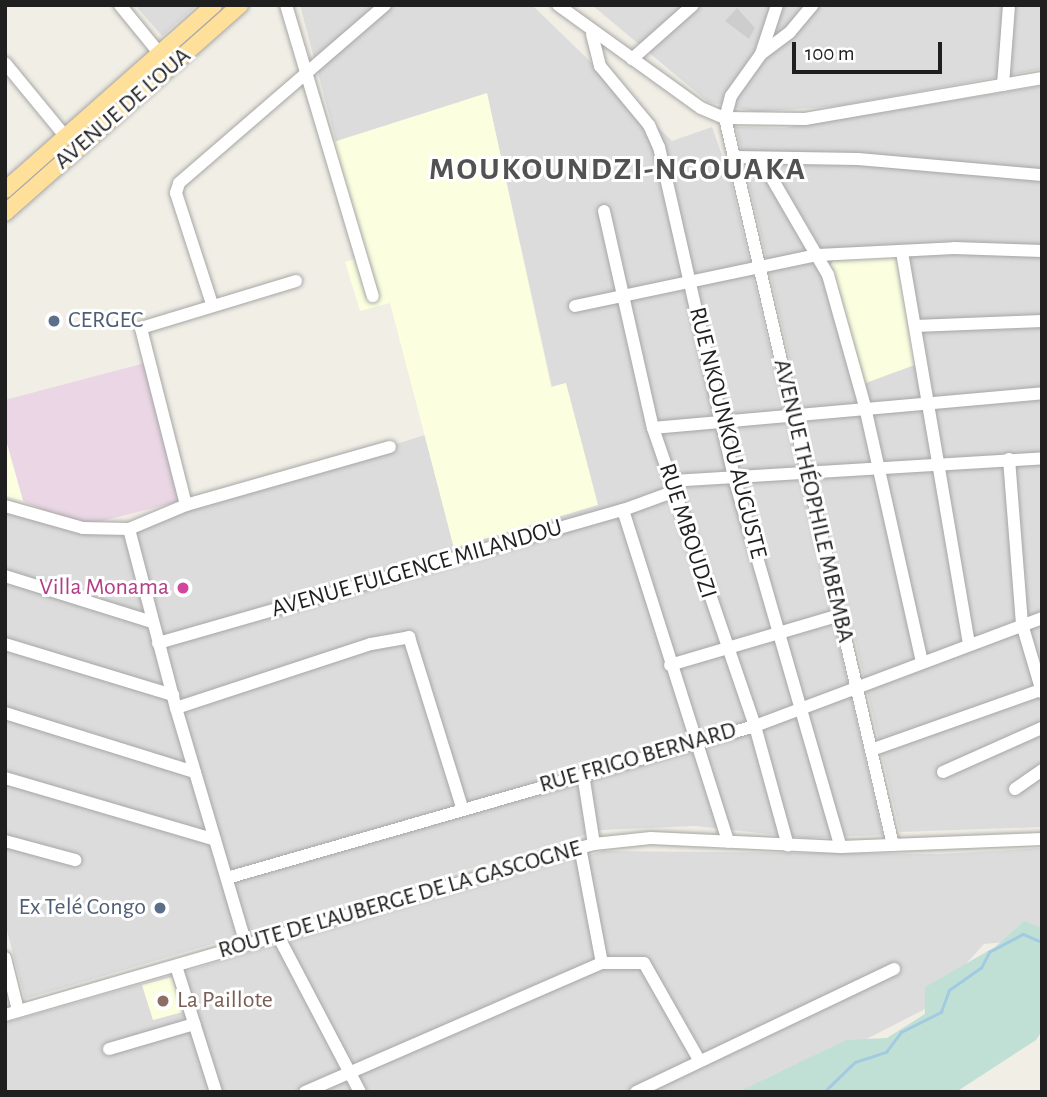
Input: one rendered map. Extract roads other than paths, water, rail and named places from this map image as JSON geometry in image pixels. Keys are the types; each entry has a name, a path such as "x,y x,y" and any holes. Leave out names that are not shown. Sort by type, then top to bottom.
{"main road":[{"name":"AVENUE DE L'OUA","path":"5,190 214,5"},
{"name":"AVENUE DE L'OUA","path":"5,213 240,5"}],"street":[{"path":"120,5 171,67"},
{"path":"286,5 373,296"},
{"path":"212,304 177,186 385,5"},
{"path":"632,60 693,5"},
{"path":"761,54 777,5"},
{"path":"725,118 731,96 761,54 790,32 813,5"},
{"path":"1003,85 1009,5"},
{"path":"565,7 592,34 701,108 725,118 806,120 1042,78"},
{"name":"RUE NKOUNKOU AUGUSTE","path":"592,34 600,66 655,134 733,474 781,632 841,847"},
{"path":"5,64 65,136"},
{"name":"AVENUE THÉOPHILE MBEMBA","path":"725,118 837,616 874,749 893,845"},
{"path":"735,157 858,159 1042,175"},
{"path":"760,158 818,255 865,407 876,468 922,663"},
{"name":"RUE MBOUDZI","path":"604,211 653,428 726,649 755,726 788,846"},
{"path":"575,306 818,255 1042,251"},
{"path":"902,252 970,644"},
{"path":"186,505 141,328 212,304 296,281"},
{"path":"915,326 1042,321"},
{"path":"653,428 928,400 1042,393"},
{"path":"5,506 83,528 129,529 186,505 390,447"},
{"name":"AVENUE FULGENCE MILANDOU","path":"158,643 623,510 673,486 733,474 1042,458"},
{"path":"874,749 1041,691 1022,624 1009,459"},
{"path":"623,510 728,842"},
{"path":"129,529 174,702 246,944"},
{"path":"5,576 152,622"},
{"path":"670,665 837,616"},
{"name":"RUE FRIGO BERNARD","path":"227,878 462,807 755,726 1042,618"},
{"path":"5,644 174,702 371,644 409,637 462,807"},
{"path":"5,713 195,772"},
{"path":"943,772 1042,728"},
{"path":"1015,789 1042,770"},
{"path":"583,774 594,844"},
{"path":"5,778 215,839"},
{"name":"ROUTE DE L'AUBERGE DE LA GASCOGNE","path":"12,1012 594,844 651,838 841,847 1042,839"},
{"path":"5,841 75,860"},
{"path":"580,847 602,963"},
{"path":"277,934 360,1092"},
{"path":"5,957 12,1012"},
{"path":"305,1092 602,963 644,963 699,1060"},
{"path":"176,966 216,1092"},
{"path":"636,1092 894,969"},
{"path":"109,1049 194,1024"}],"waterway":[{"path":"824,1092 855,1062 886,1052 901,1032 941,1012 949,990 981,968 989,952 1023,934 1042,942"}],"place":[{"name":"CERGEC","path":"54,321"},
{"name":"Villa Monama","path":"183,588"},
{"name":"Ex Telé Congo","path":"160,908"},
{"name":"La Paillote","path":"163,1001"}],"district":[{"name":"MOUKOUNDZI-NGOUAKA","path":"618,169"}]}
